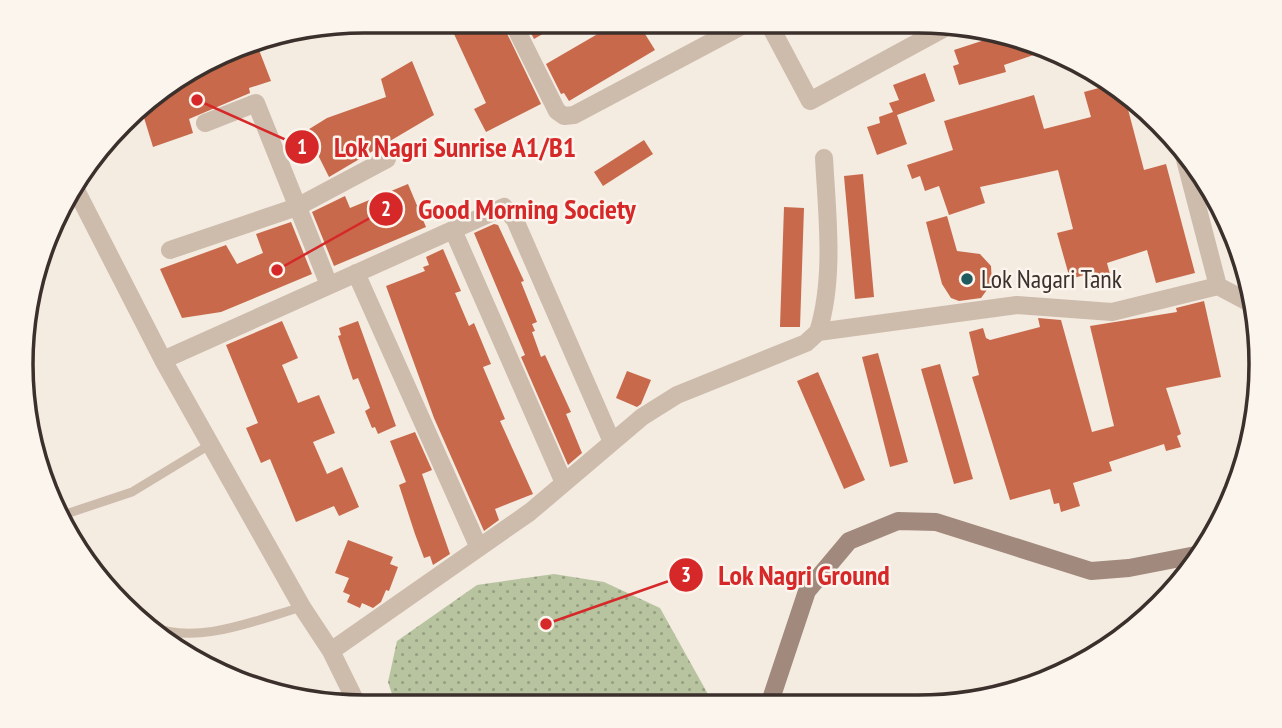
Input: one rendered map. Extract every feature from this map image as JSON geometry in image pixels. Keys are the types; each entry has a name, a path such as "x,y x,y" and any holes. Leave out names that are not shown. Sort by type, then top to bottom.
{"main road":[{"path":"772,695 807,591 849,541 898,521 936,522 1091,571 1129,568 1186,557"}],"street":[{"path":"518,33 557,111 564,116 574,116 730,33"},
{"path":"774,33 810,101 934,34"},
{"path":"205,123 256,103 329,285"},
{"path":"170,250 297,207 387,159"},
{"path":"818,332 827,257 828,216 824,159"},
{"path":"1189,175 1218,286"},
{"path":"79,197 163,360 302,607 331,651 352,694"},
{"path":"163,360 504,207 515,220 612,442"},
{"path":"453,230 564,483"},
{"path":"356,273 479,548"},
{"path":"331,651 479,548 564,483 642,416 677,395 806,343 818,332 1017,305 1112,312 1218,286 1242,299"}],"lane":[{"path":"69,513 132,492 211,444"},
{"path":"166,628 191,632 223,629 302,607"}],"green space":[{"path":"554,574 604,582 660,608 708,695 392,695 388,682 397,641 477,585"}],"building":[{"path":"454,33 507,33 541,104 486,132 474,109 486,103"},
{"path":"531,33 544,33 534,39"},
{"path":"599,33 644,33 655,50 569,101 564,93 561,94 546,64"},
{"path":"984,40 1035,55 1004,65 1006,72 959,85 953,66 959,64 954,50"},
{"path":"259,51 271,81 249,88 250,93 189,119 193,133 153,147 144,117 146,115 180,89 218,67"},
{"path":"412,61 434,115 329,177 306,131 327,118 386,97 381,79"},
{"path":"925,73 935,101 897,115 907,144 877,155 867,127 880,123 879,117 893,112 889,103 899,100 893,85"},
{"path":"1100,88 1128,109 1144,170 1166,164 1195,273 1156,283 1147,250 1107,263 1111,278 1091,284 1088,274 1070,279 1057,233 1073,229 1058,170 980,187 985,203 949,215 939,186 925,191 920,176 912,179 907,165 953,150 944,121 1034,95 1044,129 1091,117 1084,92"},
{"path":"644,140 653,154 603,186 594,172"},
{"path":"863,174 874,297 855,299 844,176"},
{"path":"408,184 426,227 334,266 312,212 345,196 350,208"},
{"path":"784,207 804,208 800,327 780,327"},
{"name":"Lok Nagari Tank","path":"947,216 957,251 980,254 991,266 992,283 981,298 959,301 951,298 942,284 926,222"},
{"path":"291,222 312,274 221,312 182,318 160,269 226,245 237,264 263,253 256,234"},
{"path":"494,224 498,225 524,281 521,282 537,322 532,324 535,331 532,332 541,357 545,355 571,412 566,414 582,453 568,465 521,357 525,355 474,233"},
{"path":"443,249 461,291 455,293 469,326 474,323 491,364 483,367 505,419 500,421 533,494 495,509 499,520 484,531 434,418 386,286 425,271 423,267 429,265 426,257"},
{"path":"1204,301 1221,377 1166,388 1181,434 1177,436 1181,447 1166,451 1164,444 1109,462 1112,471 1073,483 1080,506 1061,512 1059,503 1054,504 1050,489 1010,500 972,377 979,375 969,332 983,328 986,338 990,340 1040,327 1038,318 1061,320 1092,432 1114,426 1090,326 1177,312 1176,308"},
{"path":"282,321 298,358 282,365 298,403 319,395 335,433 313,442 327,474 342,467 359,507 339,516 334,506 296,522 270,459 261,463 246,428 258,423 226,345"},
{"path":"358,321 396,426 378,434 375,427 372,428 365,411 370,408 358,378 353,380 338,336 341,335 339,328"},
{"path":"878,353 908,462 890,467 862,357"},
{"path":"940,364 973,479 954,484 921,369"},
{"path":"627,371 651,380 641,404 637,407 616,398"},
{"path":"818,372 865,480 844,489 797,381"},
{"path":"415,432 432,470 422,474 450,554 433,565 430,556 424,558 415,534 399,485 406,482 390,441"},
{"path":"348,540 393,557 390,564 398,567 389,591 386,590 381,602 373,608 362,603 360,608 347,602 350,595 343,592 349,578 335,573"}],"place":[{"name":"Lok Nagri Sunrise A1/B1","path":"197,100"},
{"name":"Good Morning Society","path":"277,270"},
{"name":"Lok Nagari Tank","path":"967,279"},
{"name":"Lok Nagri Ground","path":"546,624"}]}
